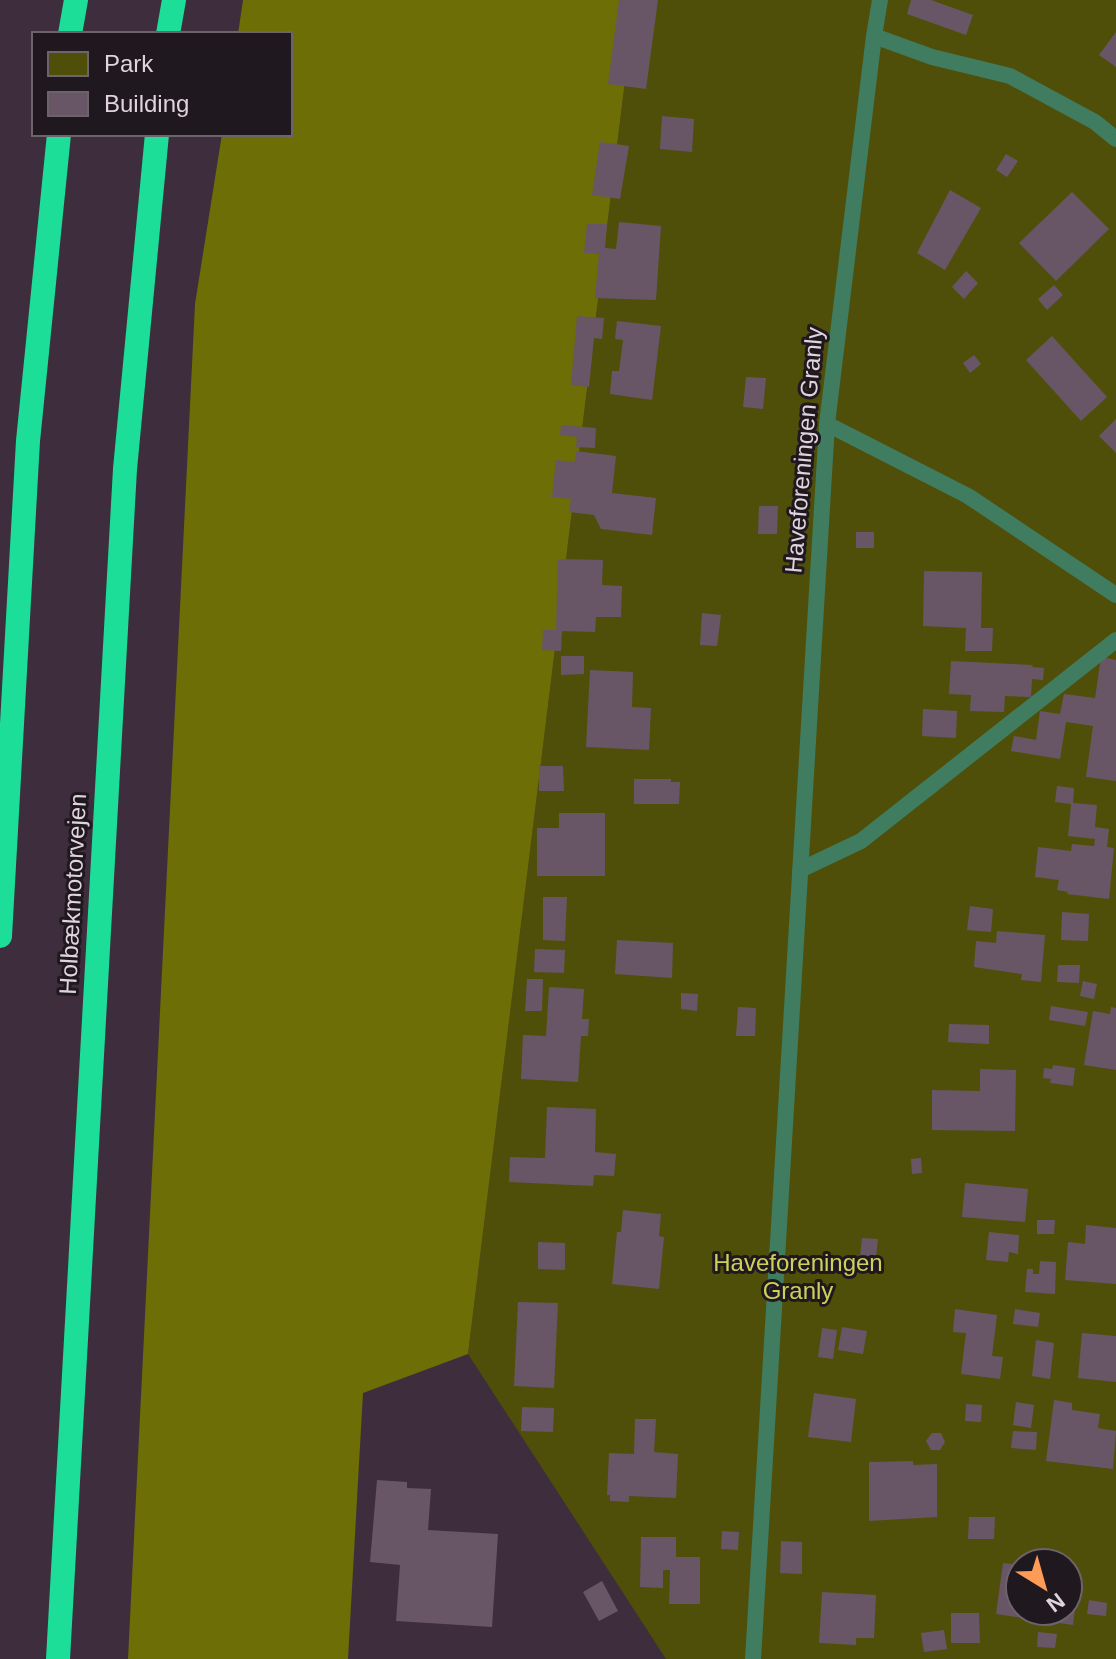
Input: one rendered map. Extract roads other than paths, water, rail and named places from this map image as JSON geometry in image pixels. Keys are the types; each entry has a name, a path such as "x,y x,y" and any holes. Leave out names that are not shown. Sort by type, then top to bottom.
{"highway":[{"path":"70,32 76,0"},
{"path":"168,32 174,0"},
{"path":"0,936 28,441 59,136"},
{"name":"Holbækmotorvejen","path":"58,1659 125,469 157,136"}],"lane":[{"name":"Haveforeningen Granly","path":"753,1659 827,424 880,0"},
{"path":"874,36 932,57 1010,76 1095,122 1116,139"},
{"path":"827,424 968,496 1116,595"},
{"path":"800,870 861,841 1116,640"}]}
